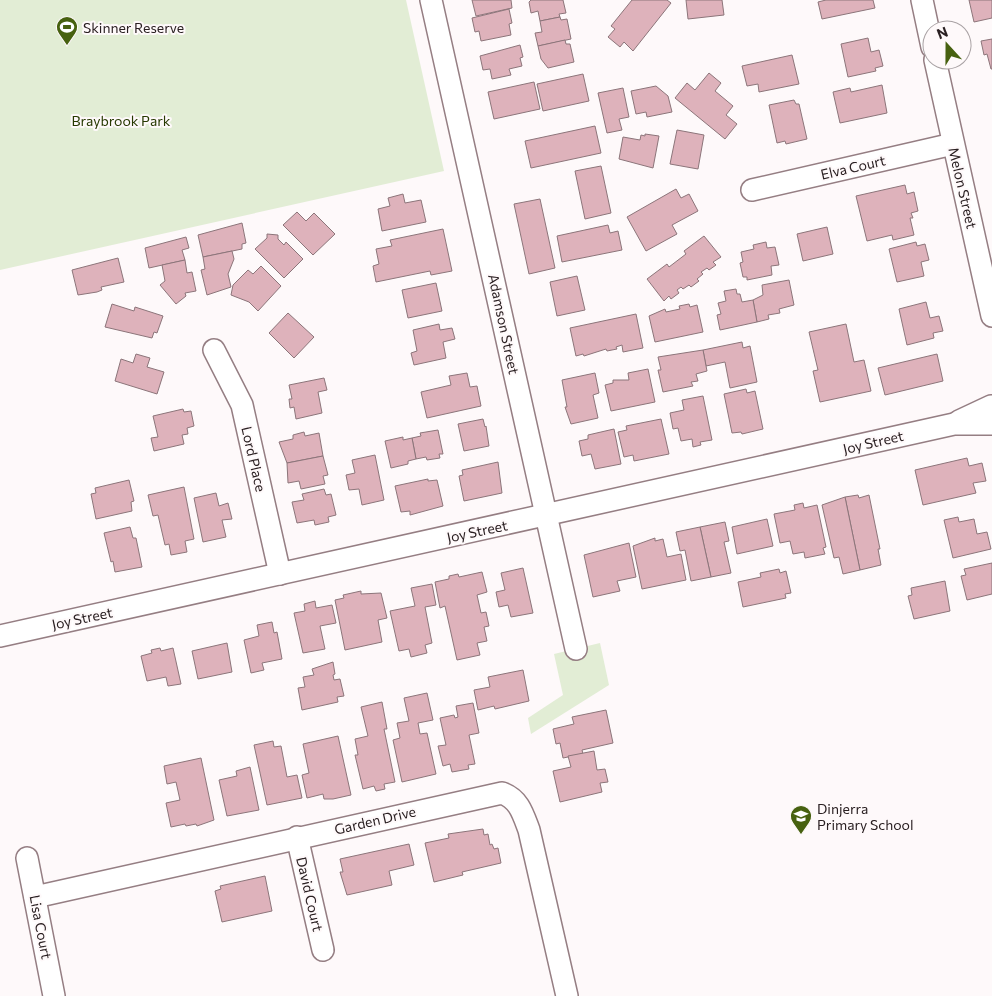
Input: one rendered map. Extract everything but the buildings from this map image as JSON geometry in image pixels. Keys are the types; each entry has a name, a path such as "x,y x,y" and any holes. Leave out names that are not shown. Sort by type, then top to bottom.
{"street":[{"name":"Adamson Street","path":"431,0 576,649"},
{"path":"922,0 926,20"},
{"name":"Melon Street","path":"937,70 992,316"},
{"name":"Elva Court","path":"752,190 953,144"},
{"name":"Lord Place","path":"214,350 242,405 280,574"},
{"name":"Joy Street","path":"0,636 546,516 954,424 992,413"},
{"name":"Garden Drive","path":"36,897 297,837 490,794 502,793 510,796 518,804 529,830 567,996"},
{"name":"David Court","path":"297,837 323,950"},
{"name":"Lisa Court","path":"27,858 54,996"}],"green space":[{"name":"Braybrook Park","path":"0,0 406,0 444,171 0,270"},
{"path":"600,643 609,685 531,734 528,718 563,695 554,654"}],"place":[{"name":"Skinner Reserve","path":"67,46"},
{"name":"Dinjerra Primary School","path":"801,835"}]}
